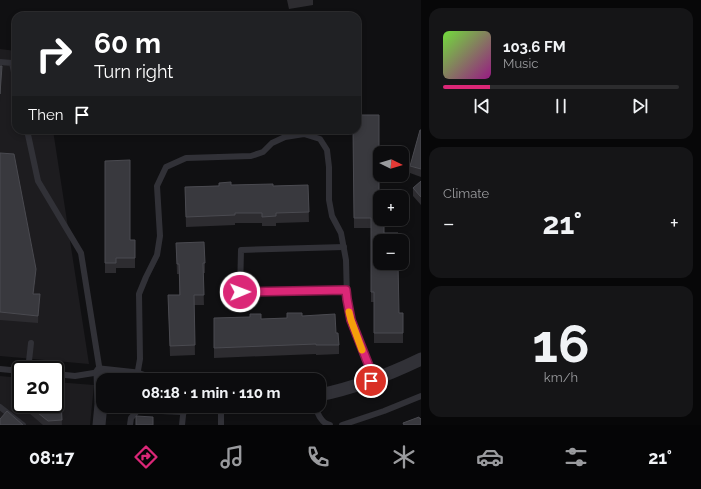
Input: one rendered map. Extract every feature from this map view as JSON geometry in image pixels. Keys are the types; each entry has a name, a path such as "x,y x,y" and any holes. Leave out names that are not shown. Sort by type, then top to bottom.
{"street":[{"path":"326,394 341,391 371,381 421,359"},
{"path":"99,425 101,404 100,372 107,373"}],"lane":[{"path":"0,62 12,63"},
{"path":"28,134 38,181 81,253 100,372 75,376 64,375"},
{"path":"142,373 140,359 139,294 157,255 160,236 157,186 166,167 186,158 251,156 263,152 272,142 285,137 304,134 320,139 327,150 329,167 329,200 332,216 341,233 344,247 346,260 347,299 351,320 369,366 371,381"},
{"path":"344,247 241,250 240,292 346,290"},
{"path":"29,361 31,343"},
{"path":"0,369 12,370"},
{"path":"342,425 384,412 421,396"},
{"path":"0,406 23,425"},
{"path":"130,425 131,418 135,413"},
{"path":"182,425 184,413"},
{"path":"221,413 221,425"},
{"path":"318,413 319,417 326,424 330,425"}],"shaded area":[{"path":"0,49 12,50 12,134 54,134 89,364 0,356"},
{"path":"0,376 12,377 12,413 64,413 64,383 94,385 90,425 0,425"}],"building":[{"path":"0,66 2,66 0,94"},
{"path":"361,115 379,115 379,146 373,146 373,182 379,182 379,190 373,190 373,226 384,226 384,233 398,234 373,234 373,270 398,270 399,313 403,313 403,333 374,333 374,292 371,292 371,218 354,218 353,134 361,134"},
{"path":"421,130 421,169 410,166"},
{"path":"0,153 14,154 36,269 33,294 40,294 38,316 0,312"},
{"path":"130,160 130,240 135,240 135,258 116,258 116,263 105,263 105,161"},
{"path":"421,181 421,197 413,188"},
{"path":"231,182 231,185 308,185 309,212 276,213 276,216 262,217 262,213 235,213 235,215 186,217 185,187 219,186 219,183"},
{"path":"204,242 204,295 194,295 195,345 170,346 168,295 180,295 179,264 177,264 176,243"},
{"path":"287,313 302,313 302,316 335,314 336,333 338,333 339,345 316,344 214,348 214,318 250,317 250,314 261,314 261,319 287,318"},
{"path":"7,411 23,425 0,425 0,419"},
{"path":"38,413 62,413 62,420 48,421"},
{"path":"136,416 153,417 153,425 136,425"},
{"path":"419,417 420,419 421,418 421,425 404,425 403,423"}],"slow traffic":[{"path":"349,312 362,350"}],"route":[{"path":"240,292 346,290 351,320 369,366 371,381"}]}
